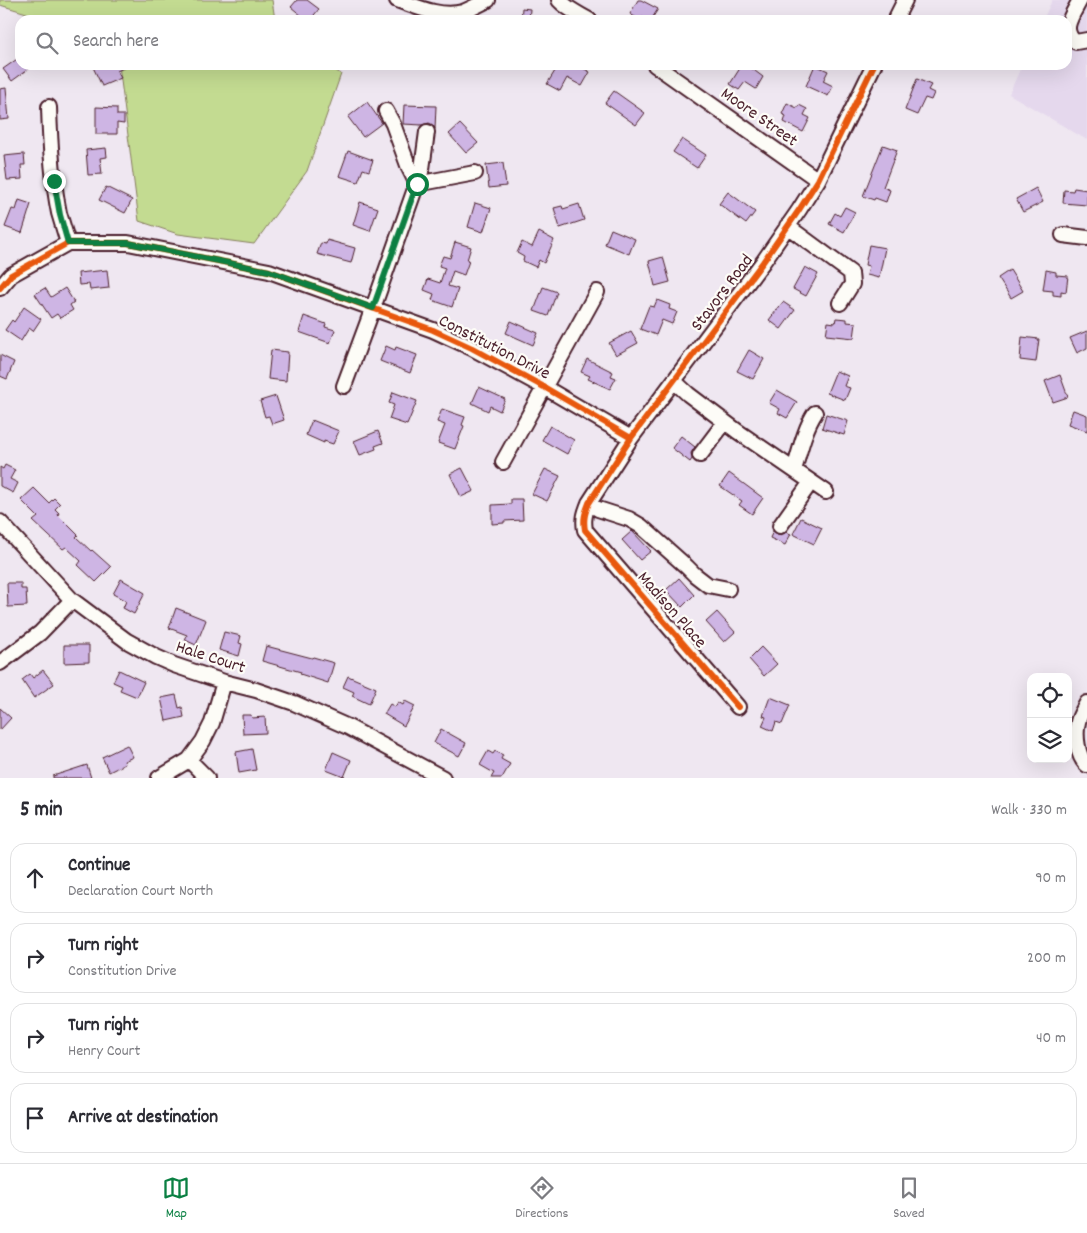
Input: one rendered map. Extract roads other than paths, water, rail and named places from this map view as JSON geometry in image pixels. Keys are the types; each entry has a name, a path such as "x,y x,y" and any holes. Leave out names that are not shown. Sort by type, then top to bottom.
{"street":[{"path":"397,0 428,11 445,13 463,12 488,0"},
{"path":"559,0 562,4 580,15"},
{"path":"898,15 905,0"},
{"path":"1072,16 1080,0"},
{"path":"1072,38 1076,42 1087,40"},
{"name":"Moore Street","path":"662,70 818,180"},
{"name":"Stavors Road","path":"585,530 584,513 589,503 632,438 763,262 818,180 872,70"},
{"path":"49,107 54,181 60,215 68,243"},
{"path":"386,111 393,124 408,168 417,184"},
{"path":"344,386 417,184 424,161 427,132"},
{"path":"417,184 475,173"},
{"path":"787,226 851,273 852,284 840,303"},
{"path":"1063,235 1087,238"},
{"name":"Constitution Drive","path":"0,288 11,275 68,243 128,243 269,271 456,340 544,387 632,438"},
{"path":"502,462 597,292"},
{"path":"674,381 725,422 826,492"},
{"path":"794,470 806,431 815,413"},
{"path":"700,455 725,422"},
{"path":"780,526 811,482"},
{"path":"589,503 598,509 629,519 641,526 708,585 728,589"},
{"name":"Hale Court","path":"0,522 72,600 127,640 156,657 224,682 256,690 294,703 348,727 443,778"},
{"name":"Madison Place","path":"585,530 738,707"},
{"path":"0,663 40,633 72,600"},
{"path":"159,778 189,760 203,741 212,723 224,682"},
{"path":"1087,703 1078,722 1077,742 1083,761 1087,765"},
{"path":"189,760 208,778"}]}
